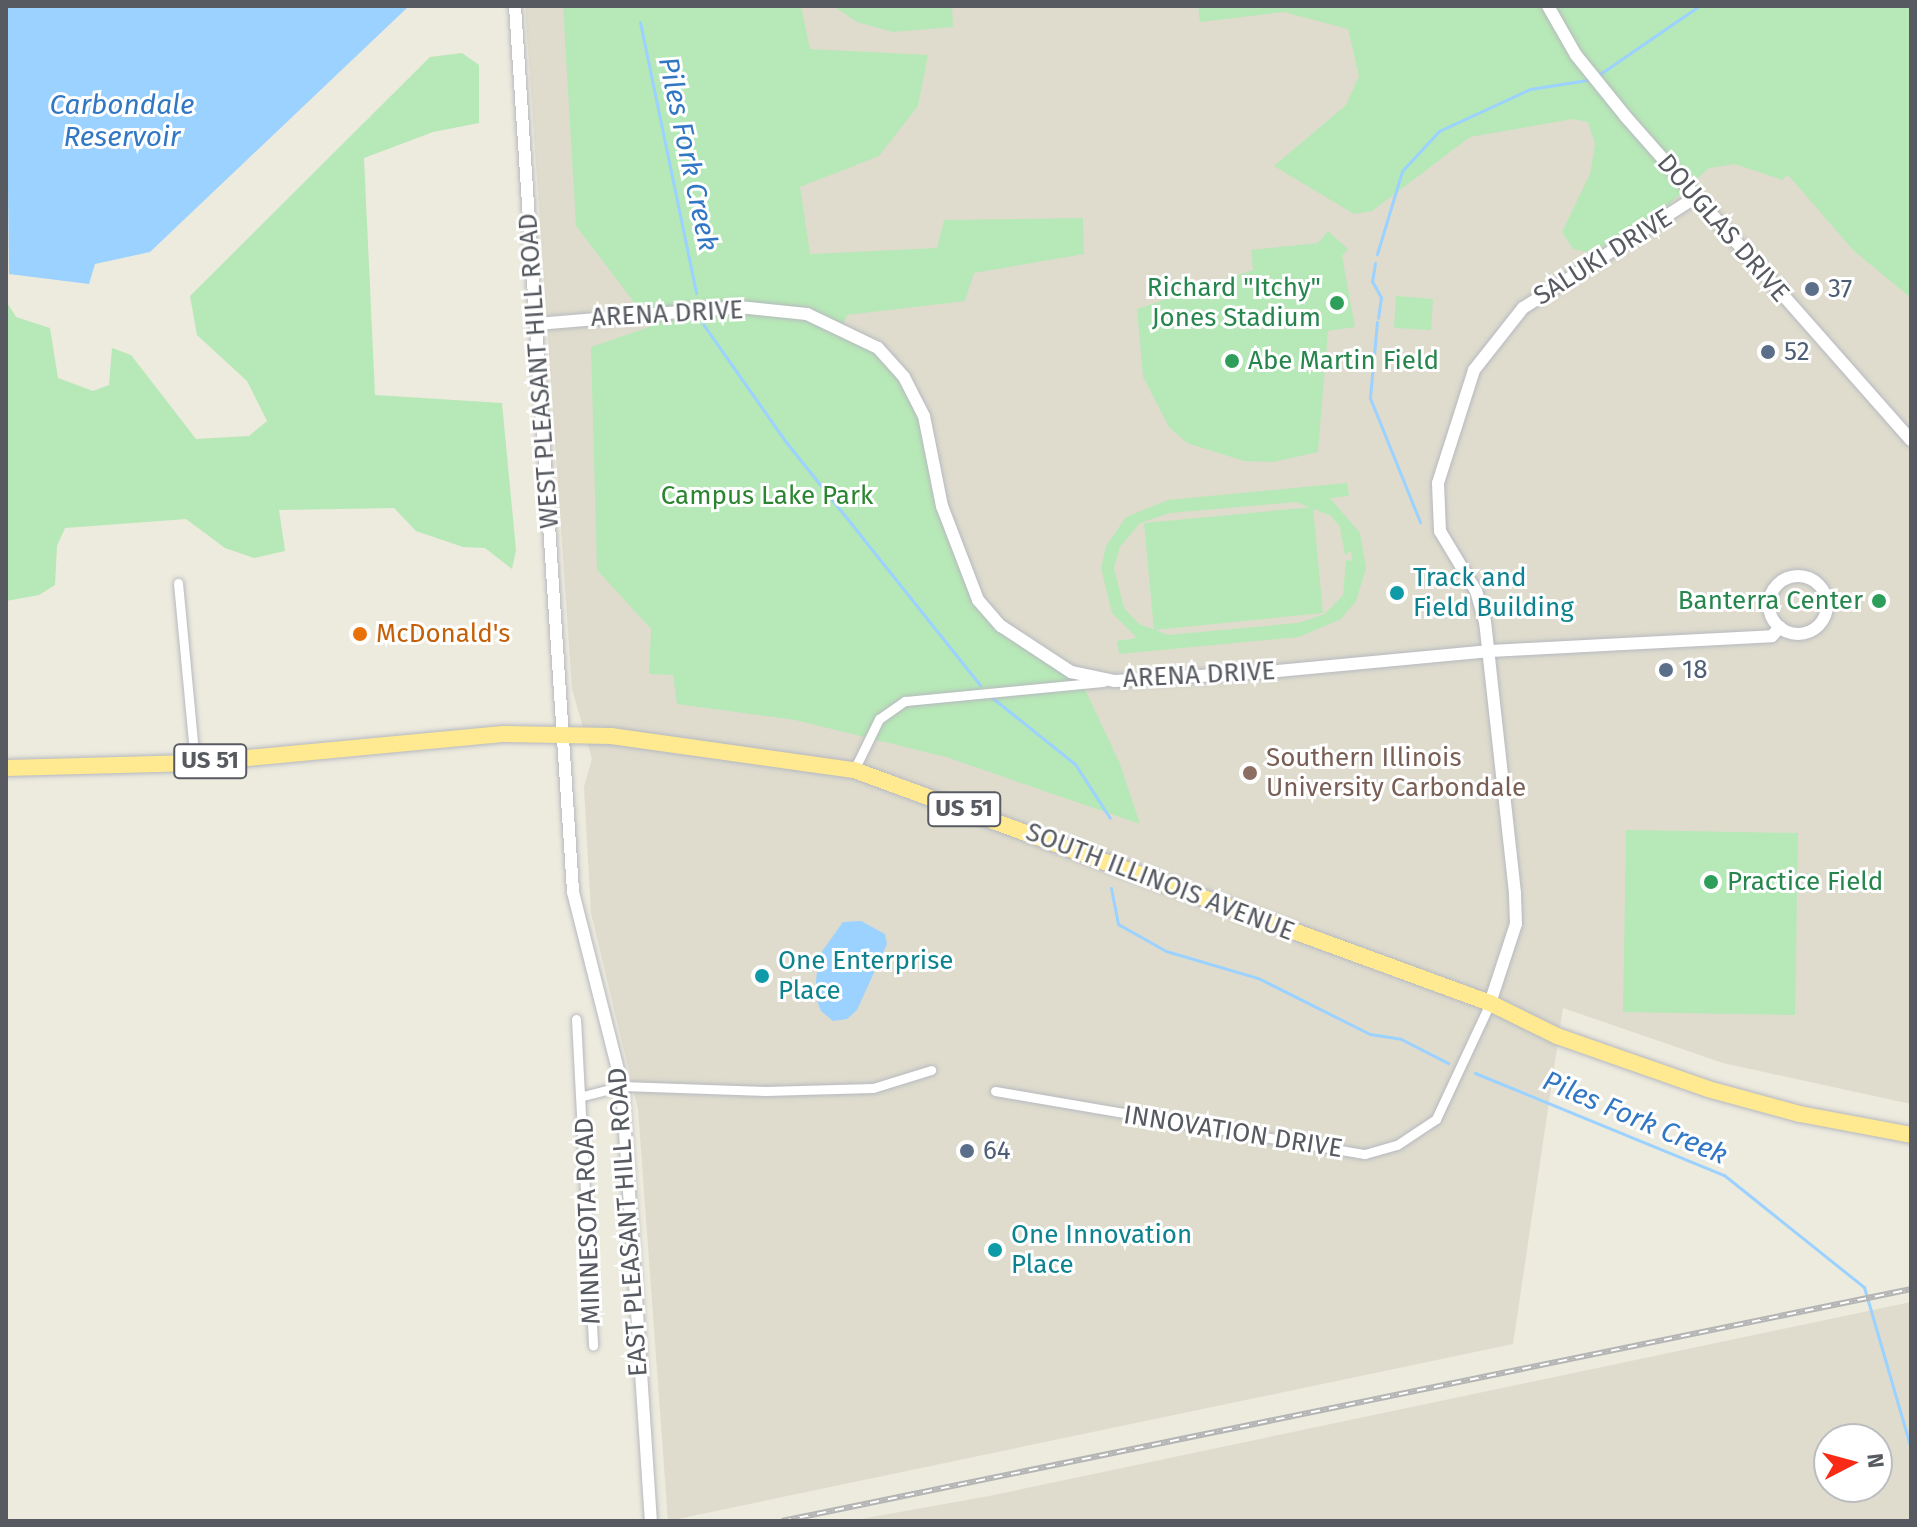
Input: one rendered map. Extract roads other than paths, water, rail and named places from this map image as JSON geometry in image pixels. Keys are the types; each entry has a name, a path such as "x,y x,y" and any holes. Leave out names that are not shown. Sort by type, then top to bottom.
{"highway":[{"name":"SOUTH ILLINOIS AVENUE","path":"6,768 195,763 460,735 611,736 854,770 1490,1003 1557,1036 1708,1089 1800,1114 1911,1135"}],"street":[{"name":"WEST PLEASANT HILL ROAD","path":"515,6 561,736"},
{"name":"DOUGLAS DRIVE","path":"1548,6 1580,61 1911,440"},
{"name":"SALUKI DRIVE","path":"1490,1003 1516,924 1490,651 1476,591 1445,543 1436,499 1455,421 1474,370 1539,293 1696,197"},
{"name":"ARENA DRIVE","path":"537,324 739,307 807,314 878,348 904,377 924,416 942,506 978,600 1001,626 1071,672 1115,681 1490,651 1772,636 1780,627"},
{"name":"ARENA DRIVE","path":"1800,576 1818,584 1827,601 1818,625 1799,634 1780,627 1769,602 1780,582 1800,576"},
{"path":"178,583 195,763"},
{"path":"854,770 879,719 905,701 1115,681"},
{"name":"EAST PLEASANT HILL ROAD","path":"561,736 573,892 622,1086 650,1516"},
{"name":"INNOVATION DRIVE","path":"995,1091 1365,1154 1420,1134 1436,1119 1475,1026 1490,1003"},
{"name":"MINNESOTA ROAD","path":"576,1019 583,1096 593,1346"},
{"path":"622,1086 765,1091 873,1088 931,1070"},
{"name":"MINNESOTA ROAD","path":"583,1096 622,1086"}],"water":[{"name":"Carbondale Reservoir","path":"6,6 409,6 150,252 95,264 89,284 9,274"},
{"path":"861,921 885,934 887,944 857,1010 847,1019 833,1021 821,1011 815,996 818,957 843,922"}],"waterway":[{"path":"1600,74 1699,6"},
{"name":"Piles Fork Creek","path":"640,22 696,293"},
{"path":"1377,254 1402,171 1439,131 1530,89 1587,80"},
{"path":"1375,263 1372,281 1381,297 1378,318"},
{"path":"1377,322 1370,398 1420,522"},
{"name":"Piles Fork Creek","path":"703,324 786,442 980,685"},
{"name":"Piles Fork Creek","path":"990,696 1075,764 1110,818"},
{"name":"Piles Fork Creek","path":"1111,888 1118,924 1166,951 1258,978 1370,1034 1401,1039 1448,1063"},
{"name":"Piles Fork Creek","path":"1475,1073 1724,1175 1864,1287 1911,1449"}],"railway":[{"path":"782,1521 1911,1289"}],"place":[{"name":"37","path":"1812,289"},
{"name":"Richard \"Itchy\" Jones Stadium","path":"1337,303"},
{"name":"52","path":"1768,352"},
{"name":"Abe Martin Field","path":"1232,361"},
{"name":"Track and Field Building","path":"1397,593"},
{"name":"Banterra Center","path":"1879,601"},
{"name":"McDonald's","path":"360,634"},
{"name":"18","path":"1666,670"},
{"name":"Southern Illinois University Carbondale","path":"1250,773"},
{"name":"Practice Field","path":"1711,882"},
{"name":"One Enterprise Place","path":"762,976"},
{"name":"64","path":"967,1151"},
{"name":"One Innovation Place","path":"995,1250"}],"park label":[{"name":"Campus Lake Park","path":"767,496"}]}
